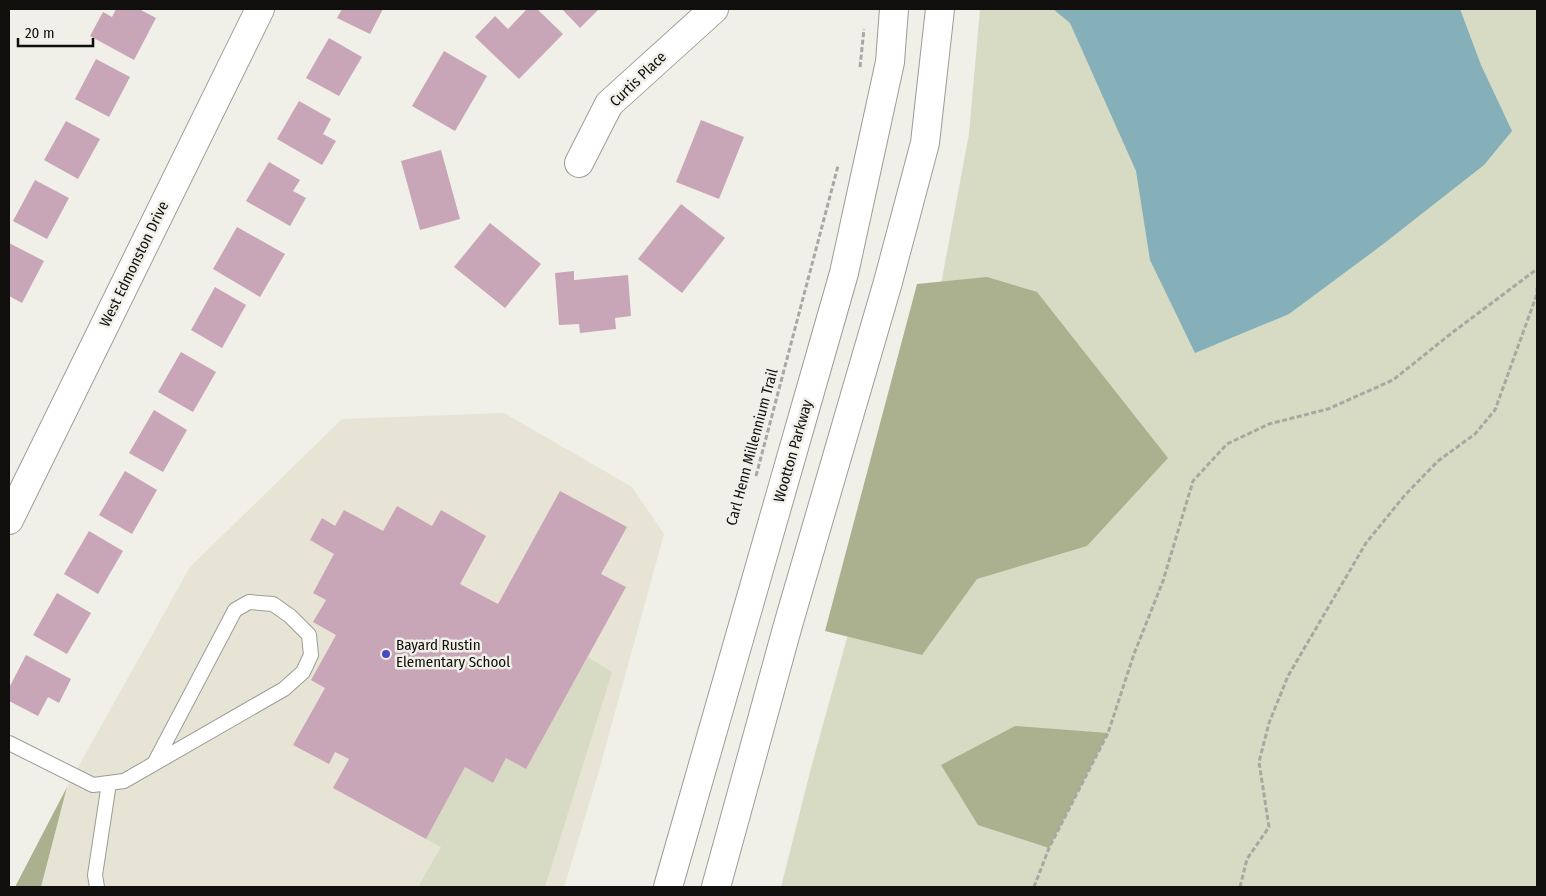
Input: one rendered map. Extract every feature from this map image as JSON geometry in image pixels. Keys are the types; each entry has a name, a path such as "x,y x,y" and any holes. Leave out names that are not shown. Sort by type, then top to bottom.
{"main road":[{"name":"West Edmonston Drive","path":"9,520 260,9"},
{"name":"Curtis Place","path":"579,163 609,104 714,9"},
{"name":"Wootton Parkway","path":"668,887 844,273 890,62 894,9"},
{"path":"716,887 788,625 888,282 925,143 940,9"}],"lane":[{"path":"9,744 94,785 124,781 284,689 303,672 307,664 311,655 309,635 290,616 273,604 249,602 235,610 155,762"},
{"path":"97,887 95,875 109,783"}],"path":[{"path":"860,67 864,28"},
{"name":"Carl Henn Millennium Trail","path":"754,484 840,159"},
{"path":"1034,887 1049,848 1108,733 1134,654 1164,582 1193,481 1227,444 1268,424 1328,409 1393,380 1537,269"},
{"path":"1240,887 1247,858 1269,827 1259,762 1268,723 1288,676 1366,543 1405,495 1438,461 1476,434 1496,410 1537,294 1537,288"}],"shaded area":[{"name":"Bayard Rustin Elementary School","path":"504,413 632,487 664,534 598,774 564,887 41,887 67,787 190,567 342,419"}],"green space":[{"path":"980,9 1537,9 1537,887 781,887 811,768 933,327 969,134"},
{"path":"987,277 1037,292 1168,458 1087,546 977,579 922,655 825,631 917,284"},
{"path":"588,657 612,672 545,887 418,887 441,847 426,839 465,767 493,783 506,758 526,769"},
{"path":"1015,726 1108,733 1049,848 978,825 941,765"},
{"path":"67,787 41,887 15,887"}],"water":[{"path":"1053,9 1460,9 1481,65 1512,131 1484,165 1382,245 1289,314 1195,353 1150,260 1136,171 1070,23"}],"building":[{"path":"116,9 139,9 156,18 134,60 90,36 103,12 112,17"},
{"path":"342,9 383,9 370,34 337,18"},
{"path":"527,9 537,9 563,34 519,79 475,37 495,16 508,29"},
{"path":"562,9 599,9 580,28"},
{"path":"329,38 362,57 339,96 306,78"},
{"path":"444,51 487,76 455,131 412,106"},
{"path":"96,59 130,77 109,117 75,99"},
{"path":"299,101 331,119 323,134 336,141 322,165 277,139"},
{"path":"701,120 744,137 719,199 676,182"},
{"path":"66,121 100,139 78,179 44,160"},
{"path":"441,150 460,219 420,230 401,161"},
{"path":"269,162 300,180 293,191 306,198 290,226 246,201"},
{"path":"35,180 69,198 47,239 13,221"},
{"path":"681,204 725,238 682,293 638,259"},
{"path":"490,223 541,264 505,308 454,267"},
{"path":"237,227 285,254 260,297 213,269"},
{"path":"9,243 44,261 22,303 9,296"},
{"path":"574,271 574,280 628,275 631,316 615,318 616,329 580,333 579,324 559,325 555,273"},
{"path":"215,287 246,305 222,348 191,330"},
{"path":"181,352 216,372 193,412 158,392"},
{"path":"154,410 187,430 163,472 129,453"},
{"path":"125,471 157,490 132,534 99,515"},
{"path":"560,491 627,527 601,574 626,587 526,769 506,758 493,783 465,767 426,839 333,788 349,759 335,752 329,764 293,745 325,688 311,680 336,635 313,622 326,600 313,593 334,554 310,540 322,518 335,526 344,510 383,531 397,506 432,526 441,510 486,536 460,584 498,604"},
{"path":"89,531 123,551 98,594 64,574"},
{"path":"57,593 91,613 67,654 33,635"},
{"path":"26,655 71,679 59,703 48,697 38,716 9,701 9,688"}],"place":[{"name":"Bayard Rustin Elementary School","path":"386,654"}]}
